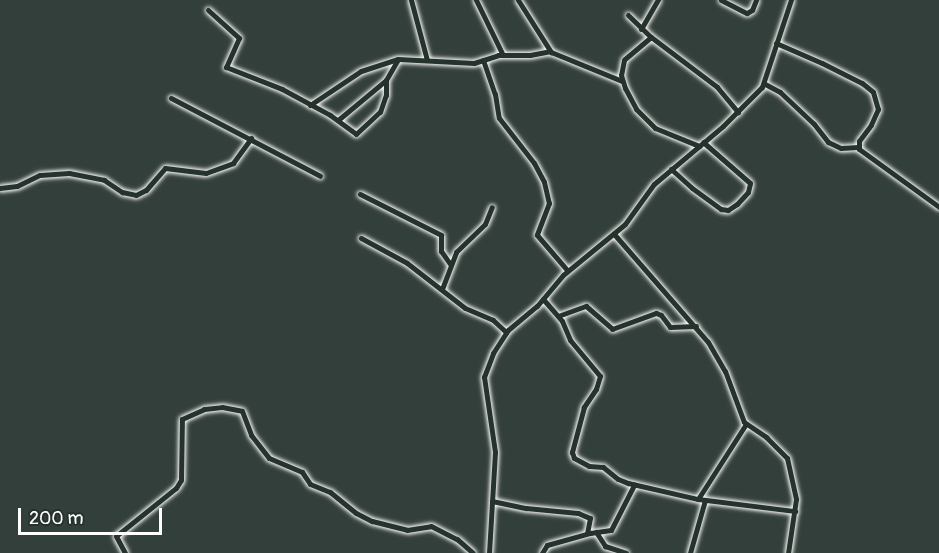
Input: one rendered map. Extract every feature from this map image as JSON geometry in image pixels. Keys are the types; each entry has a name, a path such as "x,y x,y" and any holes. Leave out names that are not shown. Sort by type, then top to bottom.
{"street":[{"path":"411,0 427,60"},
{"path":"476,0 503,55"},
{"path":"518,0 550,51"},
{"path":"641,28 658,0"},
{"path":"721,0 747,13 752,10 756,0"},
{"path":"489,553 495,452 483,377 493,353 506,332 543,299 567,270 614,234 630,218 653,185 738,112 765,84 791,0"},
{"path":"208,10 239,38 226,67 275,86 338,120 355,134 362,132 384,103 386,80"},
{"path":"628,15 651,37 717,87 738,112"},
{"path":"651,37 626,58 622,81 636,109 655,128 701,144 750,183 748,192 728,210 721,209 671,169"},
{"path":"776,43 862,83 873,92 878,109 858,147"},
{"path":"310,105 354,75 398,59 465,63 503,55 530,55 550,51 622,81"},
{"path":"338,120 386,80 398,59"},
{"path":"483,60 495,94 498,118 534,163 544,182 549,204 537,235 567,270"},
{"path":"765,84 780,92 814,124 828,142 841,148 858,147 939,207"},
{"path":"171,98 320,176"},
{"path":"0,188 16,186 40,175 69,173 104,180 122,192 136,195 146,190 165,168 207,173 233,163 251,138"},
{"path":"360,194 441,235 441,251 450,264"},
{"path":"442,290 450,264 460,247 485,224 492,207"},
{"path":"614,234 668,298 696,326 725,371 740,418 766,437 787,458 794,485 795,511 788,553"},
{"path":"361,238 407,263 468,310 492,320 506,332"},
{"path":"543,299 558,316 570,340 600,376 596,389 584,406 572,456 589,466 602,466 618,479 634,484 698,499 795,511"},
{"path":"558,316 586,306 612,328 656,313 661,315 670,327 696,326"},
{"path":"125,553 116,536 176,488 181,480 182,419 204,409 222,407 242,411 254,440 273,461 300,471 310,484 330,492 356,513 372,521 407,530 431,525 457,539 473,553"},
{"path":"698,499 746,424"},
{"path":"542,553 547,544 587,533 608,532 614,528 634,484"},
{"path":"690,553 705,500"},
{"path":"492,501 526,508 578,513 591,518 587,533"},
{"path":"596,532 605,546 626,553"}]}
